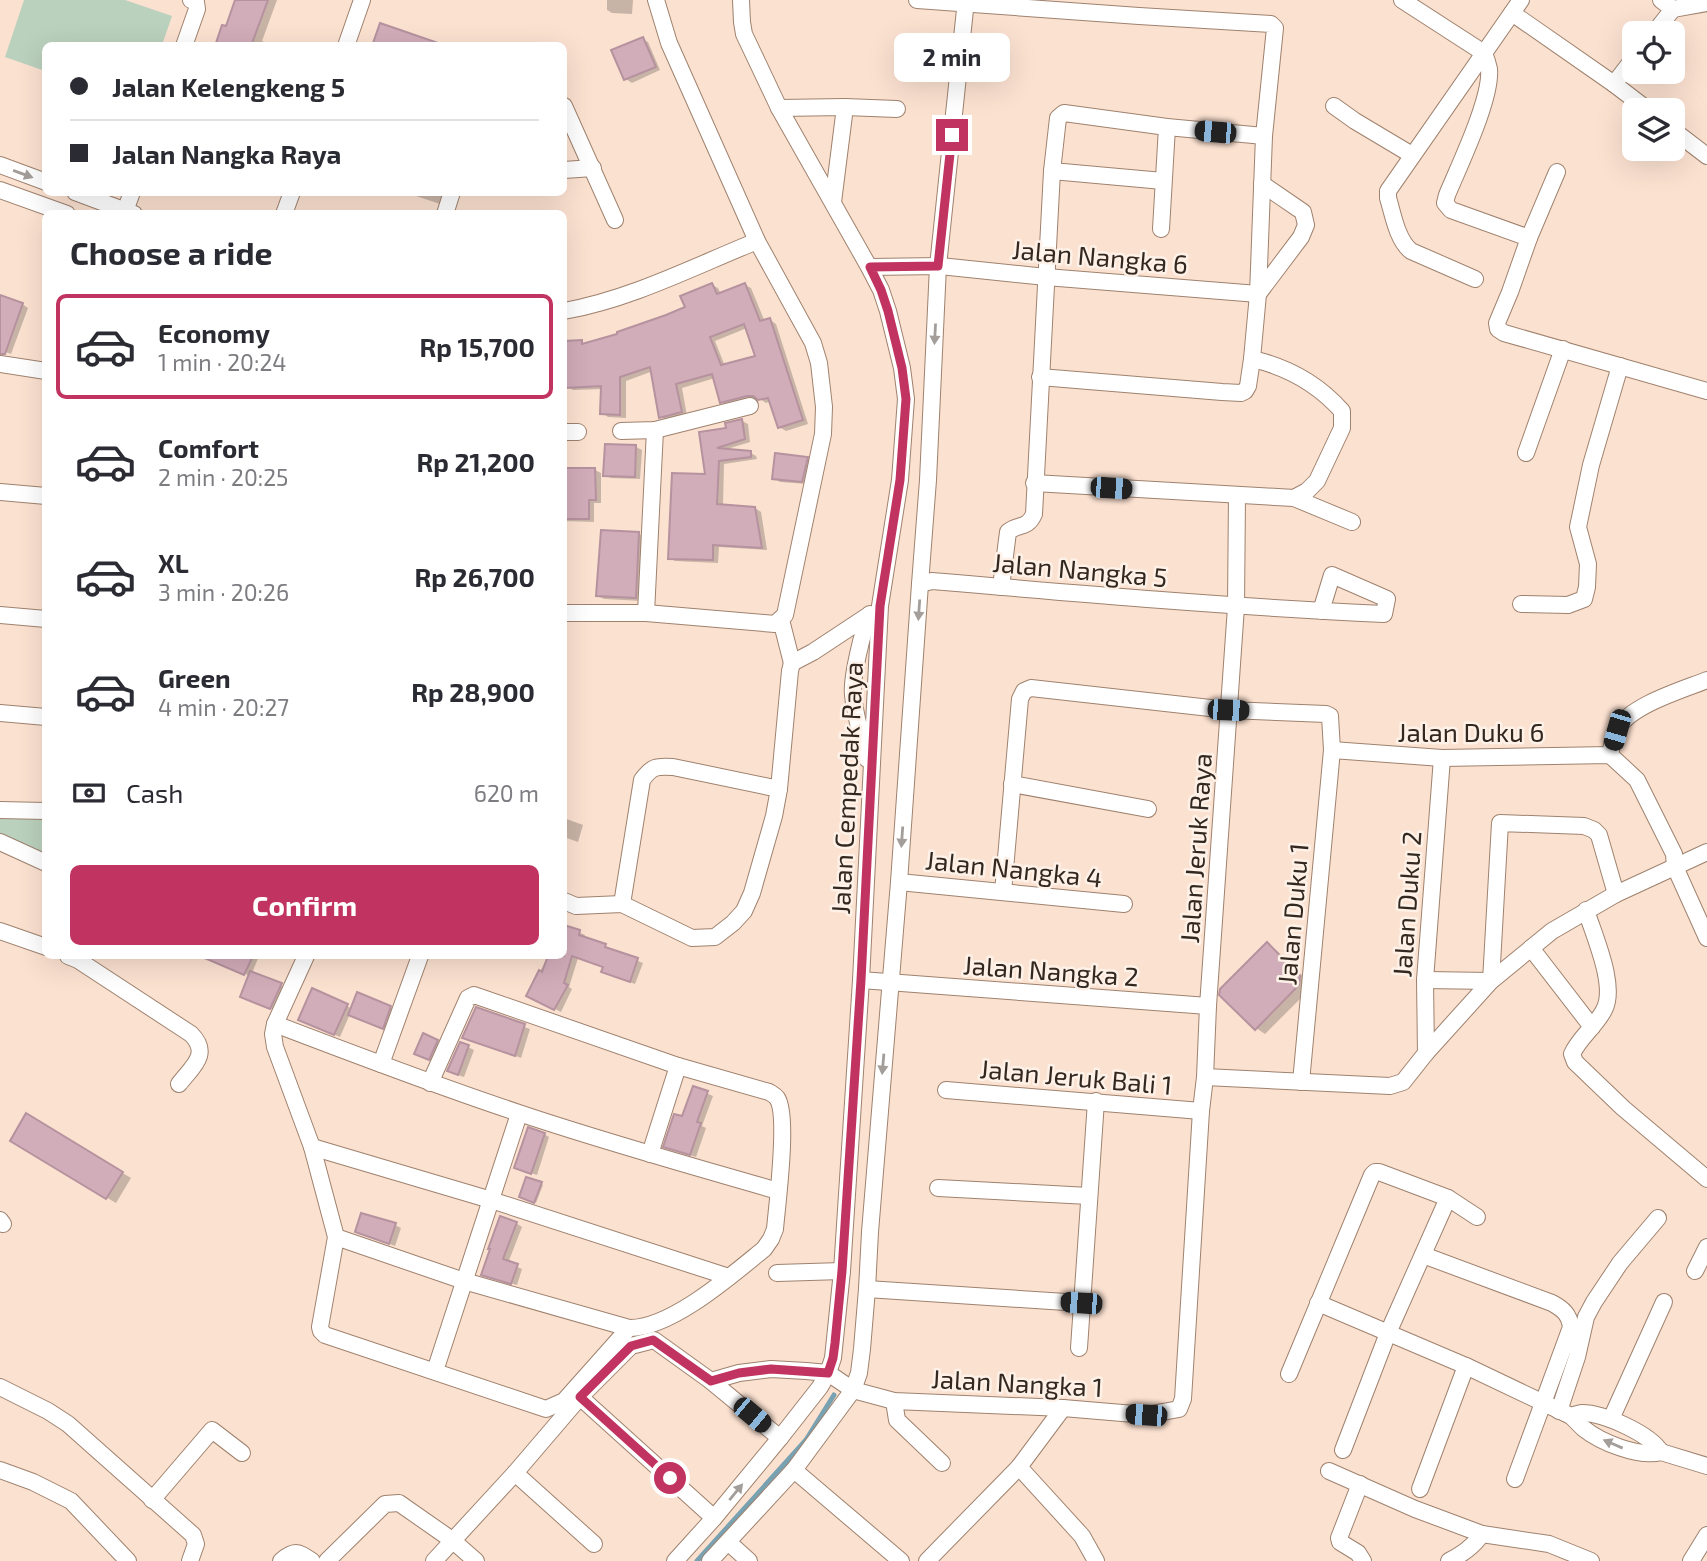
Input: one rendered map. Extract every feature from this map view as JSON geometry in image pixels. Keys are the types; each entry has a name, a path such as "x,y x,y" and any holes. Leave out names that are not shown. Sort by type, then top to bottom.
{"street":[{"path":"185,42 197,9 196,2 191,0"},
{"path":"347,42 362,0"},
{"path":"567,613 646,614 775,624 781,620 785,615 823,434 823,395 819,363 813,343 757,240 669,43 656,0"},
{"name":"Jalan Cempedak Raya","path":"675,1561 711,1514 780,1438 820,1387 828,1373 835,1348 861,980 871,779 874,610 900,480 906,399 902,368 881,290 779,108 744,34 741,0"},
{"path":"917,0 1271,24 1275,28 1264,136 1258,295 1252,359 1245,391 1241,393 1040,377"},
{"path":"1402,0 1484,53 1489,68 1479,118 1445,203 1451,210 1529,238"},
{"path":"710,1561 794,1470 853,1391 859,1373 928,480 938,266 966,2"},
{"path":"1660,21 1667,5 1707,3"},
{"path":"1475,279 1406,247 1388,198 1388,191 1516,6 1632,98"},
{"path":"1614,84 1622,74"},
{"path":"1334,106 1412,155"},
{"path":"833,202 845,107"},
{"path":"779,108 897,109"},
{"path":"567,112 615,220"},
{"path":"1001,587 1007,532 1026,525 1034,514 1052,170 1058,118 1064,113 1167,127 1264,136"},
{"path":"1161,229 1167,127"},
{"path":"1685,139 1707,156"},
{"path":"0,165 42,181"},
{"path":"567,170 593,168"},
{"path":"1052,170 1163,181"},
{"path":"1557,172 1497,323 1498,329 1707,391"},
{"path":"1258,295 1301,237 1306,225 1303,212 1262,184"},
{"path":"0,190 56,210"},
{"path":"86,196 123,210"},
{"path":"567,310 608,302 757,240"},
{"name":"Jalan Nangka 6","path":"870,267 938,266 1258,295"},
{"path":"1526,453 1563,349"},
{"path":"1252,359 1292,371 1329,396 1342,411 1342,428 1317,481 1294,498"},
{"path":"0,364 42,369"},
{"path":"1521,604 1568,605 1584,599 1588,564 1578,527 1591,465 1620,366"},
{"path":"621,431 655,430 750,406"},
{"path":"646,614 655,430"},
{"path":"900,480 928,480"},
{"path":"1034,483 1294,498 1352,522"},
{"path":"0,492 42,496"},
{"name":"Jalan Jeruk Raya","path":"1179,1409 1183,1399 1236,607 1237,495"},
{"name":"Jalan Nangka 5","path":"920,584 933,581 1236,607 1321,611"},
{"path":"792,663 813,652 874,610"},
{"path":"871,779 852,693 857,665 874,610"},
{"path":"0,615 42,619"},
{"path":"567,902 576,906 622,904 692,938 715,937 744,911 752,893 779,789 792,663 781,620"},
{"path":"1707,680 1627,716 1617,730 1609,755 1637,780 1675,860 1707,938"},
{"path":"1003,892 1020,699 1024,691 1031,688 1228,710"},
{"name":"Jalan Duku 1","path":"1228,710 1326,714 1331,720 1332,750 1301,1082"},
{"path":"0,713 42,717"},
{"name":"Jalan Duku 6","path":"1332,750 1441,758 1609,755"},
{"name":"Jalan Duku 2","path":"1426,1053 1425,980 1441,758"},
{"path":"622,904 642,780 649,770 661,766 673,767 779,789"},
{"path":"1012,784 1148,809"},
{"path":"0,810 42,811"},
{"path":"1491,981 1500,823 1584,826 1594,830 1600,835 1616,894"},
{"path":"0,842 42,861"},
{"path":"1205,1077 1390,1086 1403,1082 1491,981 1552,931 1675,860 1707,852"},
{"name":"Jalan Nangka 4","path":"898,882 1124,904"},
{"path":"1586,910 1607,977 1608,993 1605,1008 1572,1054 1575,1062 1623,1108 1707,1178"},
{"path":"0,931 42,946"},
{"path":"1531,948 1592,1027"},
{"path":"76,959 197,1040 201,1049 200,1058 179,1084"},
{"path":"305,959 272,1034 312,1147 335,1237 321,1331 325,1335 546,1409 564,1401 629,1328"},
{"path":"381,1064 419,959"},
{"name":"Jalan Nangka 2","path":"861,980 1208,1006"},
{"path":"1425,980 1491,981"},
{"path":"335,1237 464,1281 629,1328 639,1328 670,1316 705,1295 764,1249 771,1239 775,1229 783,1121 779,1100 769,1092 678,1066 474,995 468,998 430,1083"},
{"path":"275,1024 519,1114 778,1191"},
{"path":"650,1154 678,1066"},
{"name":"Jalan Jeruk Bali 1","path":"946,1090 1201,1111"},
{"path":"1079,1348 1096,1101"},
{"path":"435,1371 519,1114"},
{"path":"312,1147 491,1200 729,1277"},
{"path":"1289,1374 1375,1172 1448,1198 1477,1217"},
{"path":"938,1188 1089,1196"},
{"path":"1343,1450 1388,1333 1448,1198"},
{"path":"1565,1413 1586,1317 1620,1263 1658,1218"},
{"path":"1695,1271 1707,1247"},
{"path":"1423,1255 1552,1303 1563,1309 1569,1317 1571,1327 1515,1479"},
{"path":"777,1273 842,1271"},
{"path":"867,1289 1081,1303"},
{"path":"1611,1419 1664,1302"},
{"path":"1318,1303 1466,1366 1565,1413 1584,1429 1617,1446 1639,1452 1661,1452 1706,1463"},
{"path":"434,1561 580,1397 631,1346 653,1340 711,1381 780,1438"},
{"path":"1420,1489 1466,1366"},
{"path":"711,1381 739,1373 771,1369 828,1373 853,1391"},
{"path":"0,1387 68,1424 193,1535 196,1544 190,1561"},
{"name":"Jalan Nangka 1","path":"853,1391 894,1401 1063,1408 1146,1415 1179,1409"},
{"path":"580,1397 711,1514"},
{"path":"894,1401 897,1420 942,1463"},
{"path":"927,1561 1019,1467 1063,1408"},
{"path":"1565,1413 1582,1413 1611,1419 1636,1432 1657,1446 1661,1452"},
{"path":"152,1500 212,1430 242,1453"},
{"path":"1019,1467 1082,1536 1094,1559"},
{"path":"0,1470 33,1482 71,1502 128,1561"},
{"path":"794,1470 901,1561"},
{"path":"1329,1471 1415,1509 1482,1534 1549,1544 1591,1561"},
{"path":"515,1473 594,1544"},
{"path":"1360,1484 1339,1538 1340,1542 1357,1553 1363,1561"},
{"path":"327,1561 385,1504 394,1502 452,1540 476,1561"},
{"path":"1449,1561 1466,1552 1482,1534"},
{"path":"1691,1561 1707,1535"},
{"path":"728,1542 749,1561"},
{"path":"281,1561 290,1553 298,1552 312,1561"}],"green space":[{"path":"24,0 125,0 172,16 163,42 42,42 42,70 5,57"},
{"path":"0,814 42,817 42,856 0,837"}],"building":[{"path":"235,0 268,0 252,42 216,42 222,25 226,26"},
{"path":"380,23 435,42 373,42"},
{"path":"643,37 656,67 624,80 611,50"},
{"path":"712,283 717,294 745,283 760,321 770,318 803,420 778,428 768,398 758,400 747,396 720,403 712,374 676,384 682,412 659,418 650,367 620,377 620,415 600,414 601,386 567,388 567,341 582,340 582,344 617,334 685,307 680,296","holes":["744,324 755,356 721,365 710,337"]},
{"path":"0,295 23,303 5,354 0,354"},
{"path":"742,419 745,439 717,448 751,451 751,457 719,461 717,504 755,507 762,548 713,545 713,560 668,559 672,473 705,474 699,432 726,428 725,423"},
{"path":"605,444 636,445 635,477 603,476"},
{"path":"775,453 808,457 802,482 772,479"},
{"path":"567,468 595,468 596,500 589,500 589,519 567,519"},
{"path":"601,530 639,532 636,598 596,596"},
{"path":"567,926 580,930 579,935 606,944 605,947 638,958 630,982 601,972 603,967 572,956 564,983 568,985 554,1010 526,996 539,970 542,972 547,959 567,959"},
{"path":"1267,942 1300,976 1299,985 1255,1030 1219,995 1220,989"},
{"path":"207,959 252,959 244,975"},
{"path":"250,971 282,983 270,1009 240,997"},
{"path":"312,988 348,1004 334,1035 298,1020"},
{"path":"357,992 391,1006 383,1029 348,1015"},
{"path":"476,1007 525,1024 515,1056 462,1038"},
{"path":"423,1033 438,1040 429,1060 414,1054"},
{"path":"460,1042 469,1045 458,1075 447,1071"},
{"path":"693,1086 708,1091 697,1122 701,1123 690,1155 663,1147 674,1114 682,1116"},
{"path":"26,1113 123,1172 106,1199 10,1141"},
{"path":"528,1127 545,1133 531,1174 514,1168"},
{"path":"526,1177 542,1182 534,1203 519,1197"},
{"path":"361,1213 396,1223 389,1244 355,1232"},
{"path":"500,1216 517,1222 503,1259 518,1264 511,1284 481,1275"}],"waterway":[{"path":"697,1561 806,1440 834,1395"}],"route":[{"path":"670,1478 580,1397 631,1346 653,1340 711,1381 739,1373 771,1369 828,1373 833,1358 842,1271 861,980 880,606 900,480 906,399 902,368 888,311 870,267 938,266 952,135"}]}
